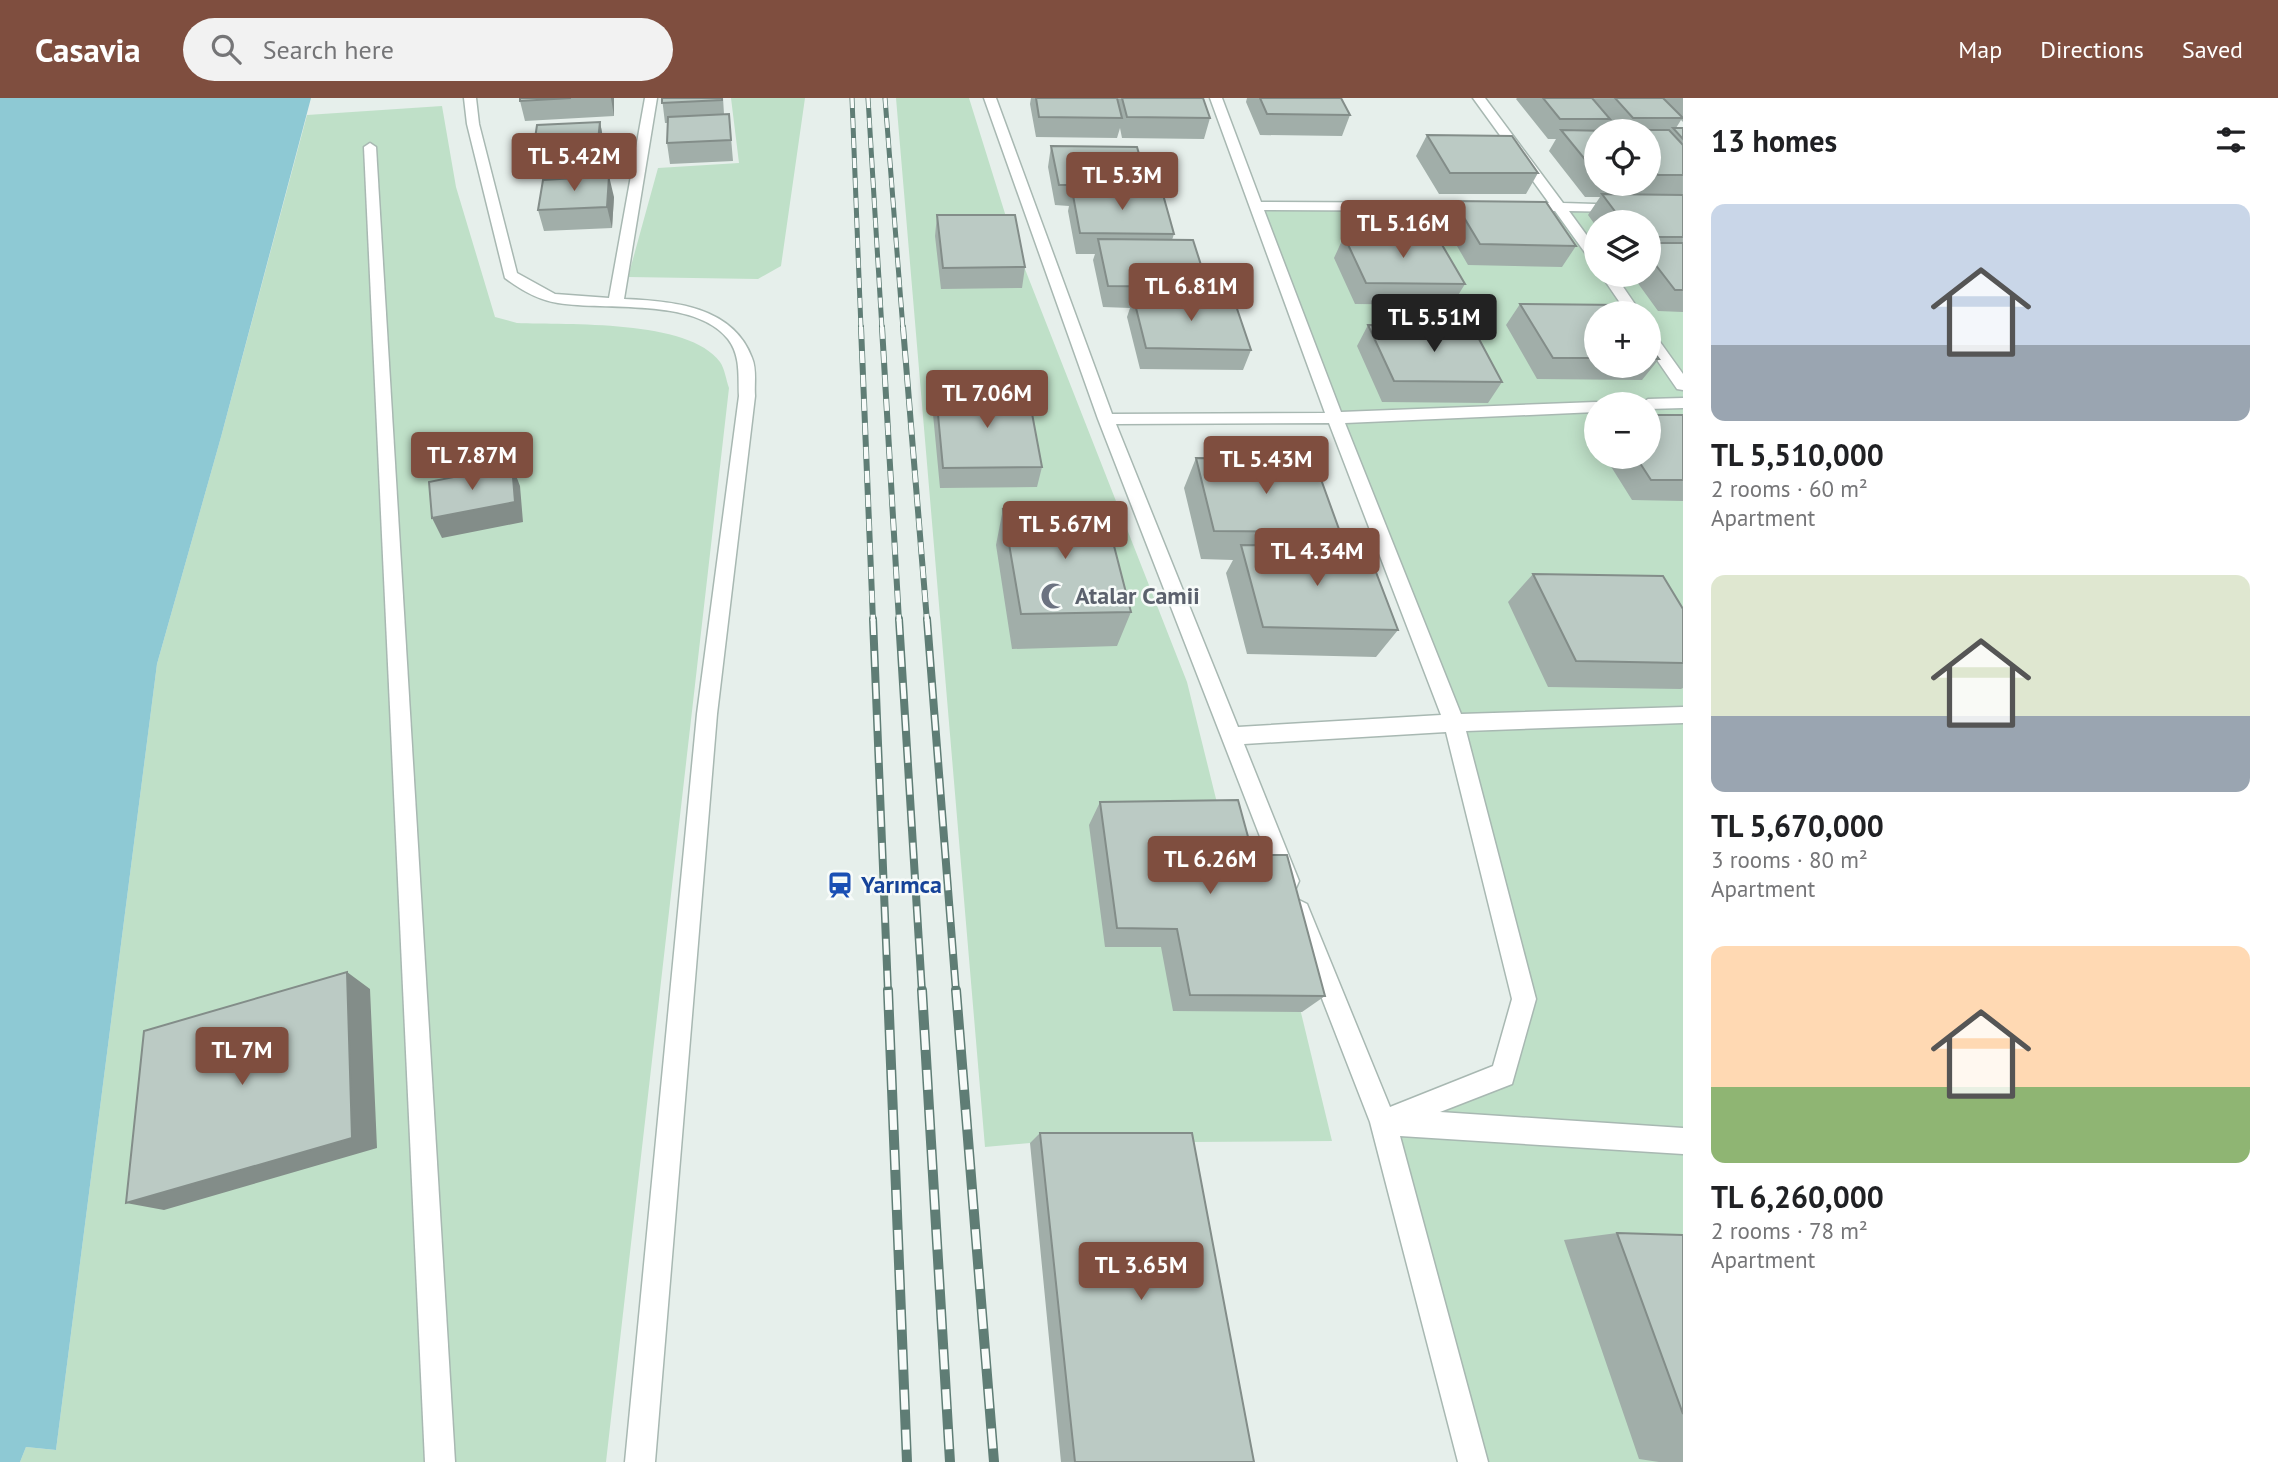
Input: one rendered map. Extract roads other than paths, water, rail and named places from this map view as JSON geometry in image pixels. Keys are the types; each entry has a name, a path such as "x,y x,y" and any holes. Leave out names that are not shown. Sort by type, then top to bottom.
{"street":[{"path":"470,98 472,124 510,275 527,287 556,299 663,305 701,315 731,331 745,358 747,396 707,714 640,1462"},
{"path":"616,302 651,98"},
{"path":"990,98 1106,419 1383,1122 1473,1462"},
{"path":"1216,98 1335,418 1454,723 1524,999 1503,1075 1383,1122"},
{"path":"1479,98 1584,240"},
{"path":"370,147 440,1462"},
{"path":"1258,206 1629,208"},
{"path":"1661,354 1683,385"},
{"path":"1661,404 1683,403"},
{"path":"1106,419 1335,418 1584,408"},
{"path":"1231,736 1454,723 1683,715"},
{"path":"1383,1122 1683,1140"}],"water":[{"path":"0,98 311,98 221,437 157,664 56,1450 26,1447 20,1462 0,1462"}],"railway":[{"path":"852,98 861,329"},
{"path":"868,98 882,329"},
{"path":"885,98 903,329"},
{"path":"861,327 873,621"},
{"path":"882,327 899,621"},
{"path":"903,327 927,621"},
{"path":"873,619 888,992"},
{"path":"899,619 922,992"},
{"path":"927,619 956,992"},
{"path":"888,990 907,1462"},
{"path":"922,990 950,1462"},
{"path":"956,990 994,1462"}],"place":[{"name":"Atalar Camii","path":"1054,596"},
{"name":"Yarımca","path":"840,885"}]}
